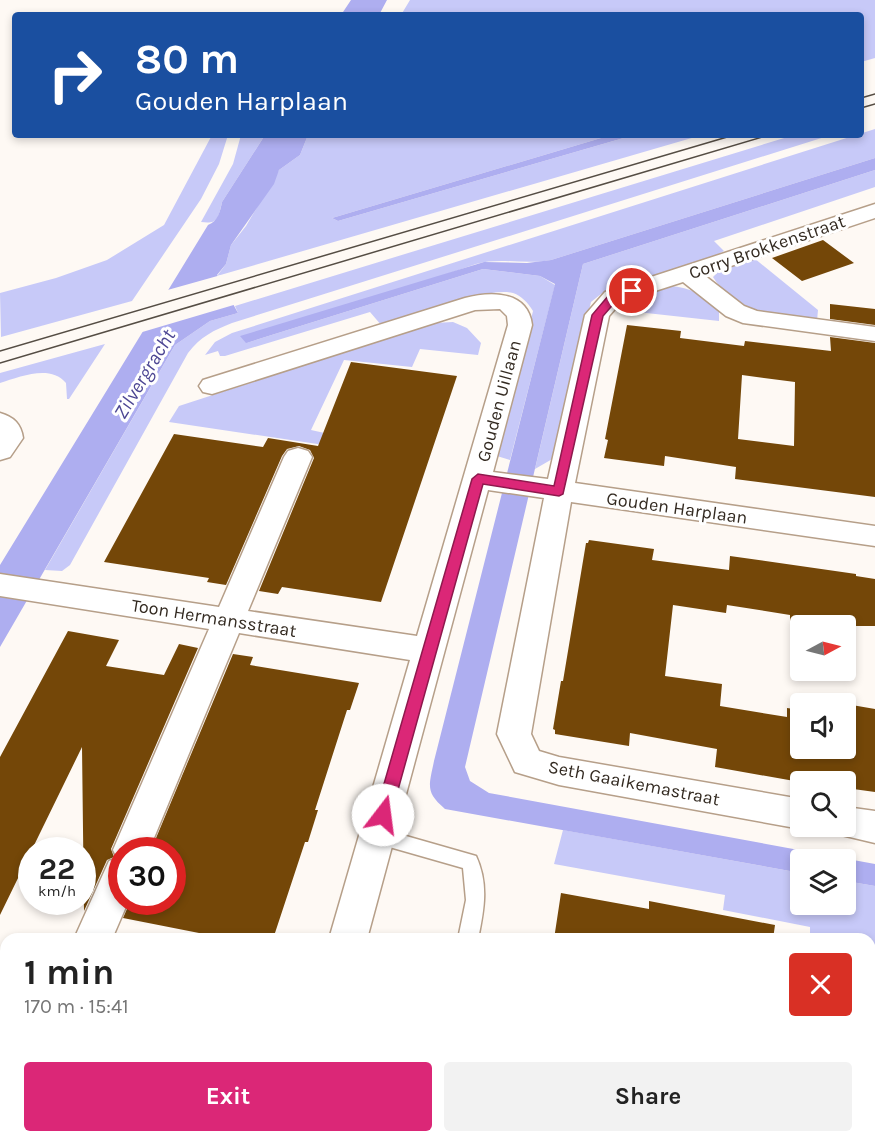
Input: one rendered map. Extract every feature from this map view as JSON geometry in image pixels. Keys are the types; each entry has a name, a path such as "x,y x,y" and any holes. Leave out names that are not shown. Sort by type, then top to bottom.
{"street":[{"name":"Corry Brokkenstraat","path":"548,489 597,315 613,297 875,211"},
{"path":"688,274 735,311 752,318 875,334"},
{"name":"Gouden Uillaan","path":"212,387 467,305 504,303 516,307 520,314 520,325 487,480 428,650 350,933"},
{"path":"0,422 8,429 9,438 0,451"},
{"path":"136,837 298,457"},
{"name":"Gouden Harplaan","path":"487,480 875,536"},
{"name":"Seth Gaaikemastraat","path":"548,489 514,734 527,762 560,771 790,812"},
{"name":"Toon Hermansstraat","path":"0,585 428,650"},
{"path":"856,824 875,827"},
{"path":"96,933 108,905"}],"lane":[{"path":"378,836 470,862 476,878 477,890 469,933"}],"shaded area":[{"path":"410,0 875,0 875,58 864,61 864,12 403,12"},
{"path":"875,129 875,158 551,260 494,261 476,264 246,343 483,269 540,276 555,285 510,460 497,456 533,311 524,300 513,293 501,292 467,298 382,326 370,312 225,356 220,356 218,351 205,355 215,342 232,333 847,138 864,138 864,132"},
{"path":"210,138 227,138 219,164 201,199 132,301 1,337 0,293 56,278 107,260 164,225"},
{"path":"240,138 263,138 222,202 216,219 201,222 233,164"},
{"path":"307,138 601,138 332,218 338,221 624,138 692,138 217,276 226,264 231,245 246,226 279,170 300,155"},
{"path":"784,138 821,138 232,323 213,331 202,338 188,353 70,565 62,571 45,570 175,345 210,321 238,313 235,306"},
{"path":"875,170 875,187 714,241 724,251 711,258 601,294 591,302 554,458 535,469 583,264"},
{"path":"754,258 818,310 817,321 772,316 746,308 723,290 713,277 720,270"},
{"path":"669,286 691,290 702,297 719,310 719,321 610,309 616,303"},
{"path":"453,322 467,328 481,343 478,355 420,349 412,367 344,360 311,430 329,434 324,445 169,422 179,406 434,323"},
{"path":"105,344 69,399 67,399 66,383 52,374 25,375 0,383 0,373"},
{"path":"563,830 790,871 790,915 856,915 856,883 875,886 875,933 810,933 810,927 723,910 725,895 554,864"}],"water":[{"path":"351,0 387,0 381,12 343,12"},
{"name":"Zilvergracht","path":"263,138 307,138 300,155 279,170 274,184 231,245 226,264 217,275 238,313 210,321 175,345 0,647 0,565 208,225 216,219 222,202"},
{"path":"601,138 624,138 338,221 332,218"},
{"path":"875,158 875,170 583,264 465,767 470,781 489,793 793,849 790,849 790,871 445,809 431,793 434,761 555,284 540,276 483,269 246,343 240,336 484,262 527,263 551,260"},
{"path":"856,861 875,864 875,886 856,883"}],"pier":[{"path":"221,275 237,304 139,333 164,291"}],"building":[{"path":"823,240 854,263 802,281 772,258"},
{"path":"830,304 875,309 875,325 830,319"},
{"path":"627,325 681,331 680,338 744,346 745,341 831,351 830,337 875,343 875,497 735,479 736,467 665,456 664,466 604,458 608,440 605,439","holes":["742,375 795,382 794,446 738,439"]},
{"path":"351,362 457,376 381,602 282,587 278,594 259,591 314,458 310,450 299,446 287,449 282,456 226,585 207,582 209,578 104,562 174,434 263,447 268,438 318,446"},
{"path":"589,540 654,549 652,560 729,570 730,556 856,574 856,576 875,579 875,626 856,626 856,615 790,615 727,605 726,613 673,605 665,676 722,684 720,706 787,717 787,708 790,708 790,759 856,759 856,706 875,709 875,792 856,789 856,771 790,771 790,780 715,767 717,749 630,733 629,746 555,734 553,729 561,681 563,681 586,543"},
{"path":"68,631 119,640 106,666 164,675 179,644 198,648 116,837 108,837 108,860 96,884 96,837 83,837 82,747 38,837 18,837 18,878 0,915 0,757"},
{"path":"233,654 253,657 250,665 359,683 350,710 347,710 315,810 318,810 308,842 305,842 275,933 199,933 123,918 124,915 186,915 186,837 156,837"},
{"path":"561,893 649,909 649,901 775,925 774,933 555,933"}],"tram line":[{"path":"864,97 875,94"},
{"path":"864,107 875,104"},
{"path":"0,351 724,138"},
{"path":"0,363 759,138"}],"route":[{"path":"383,815 478,479 559,491 597,315 613,297 632,291"}]}
